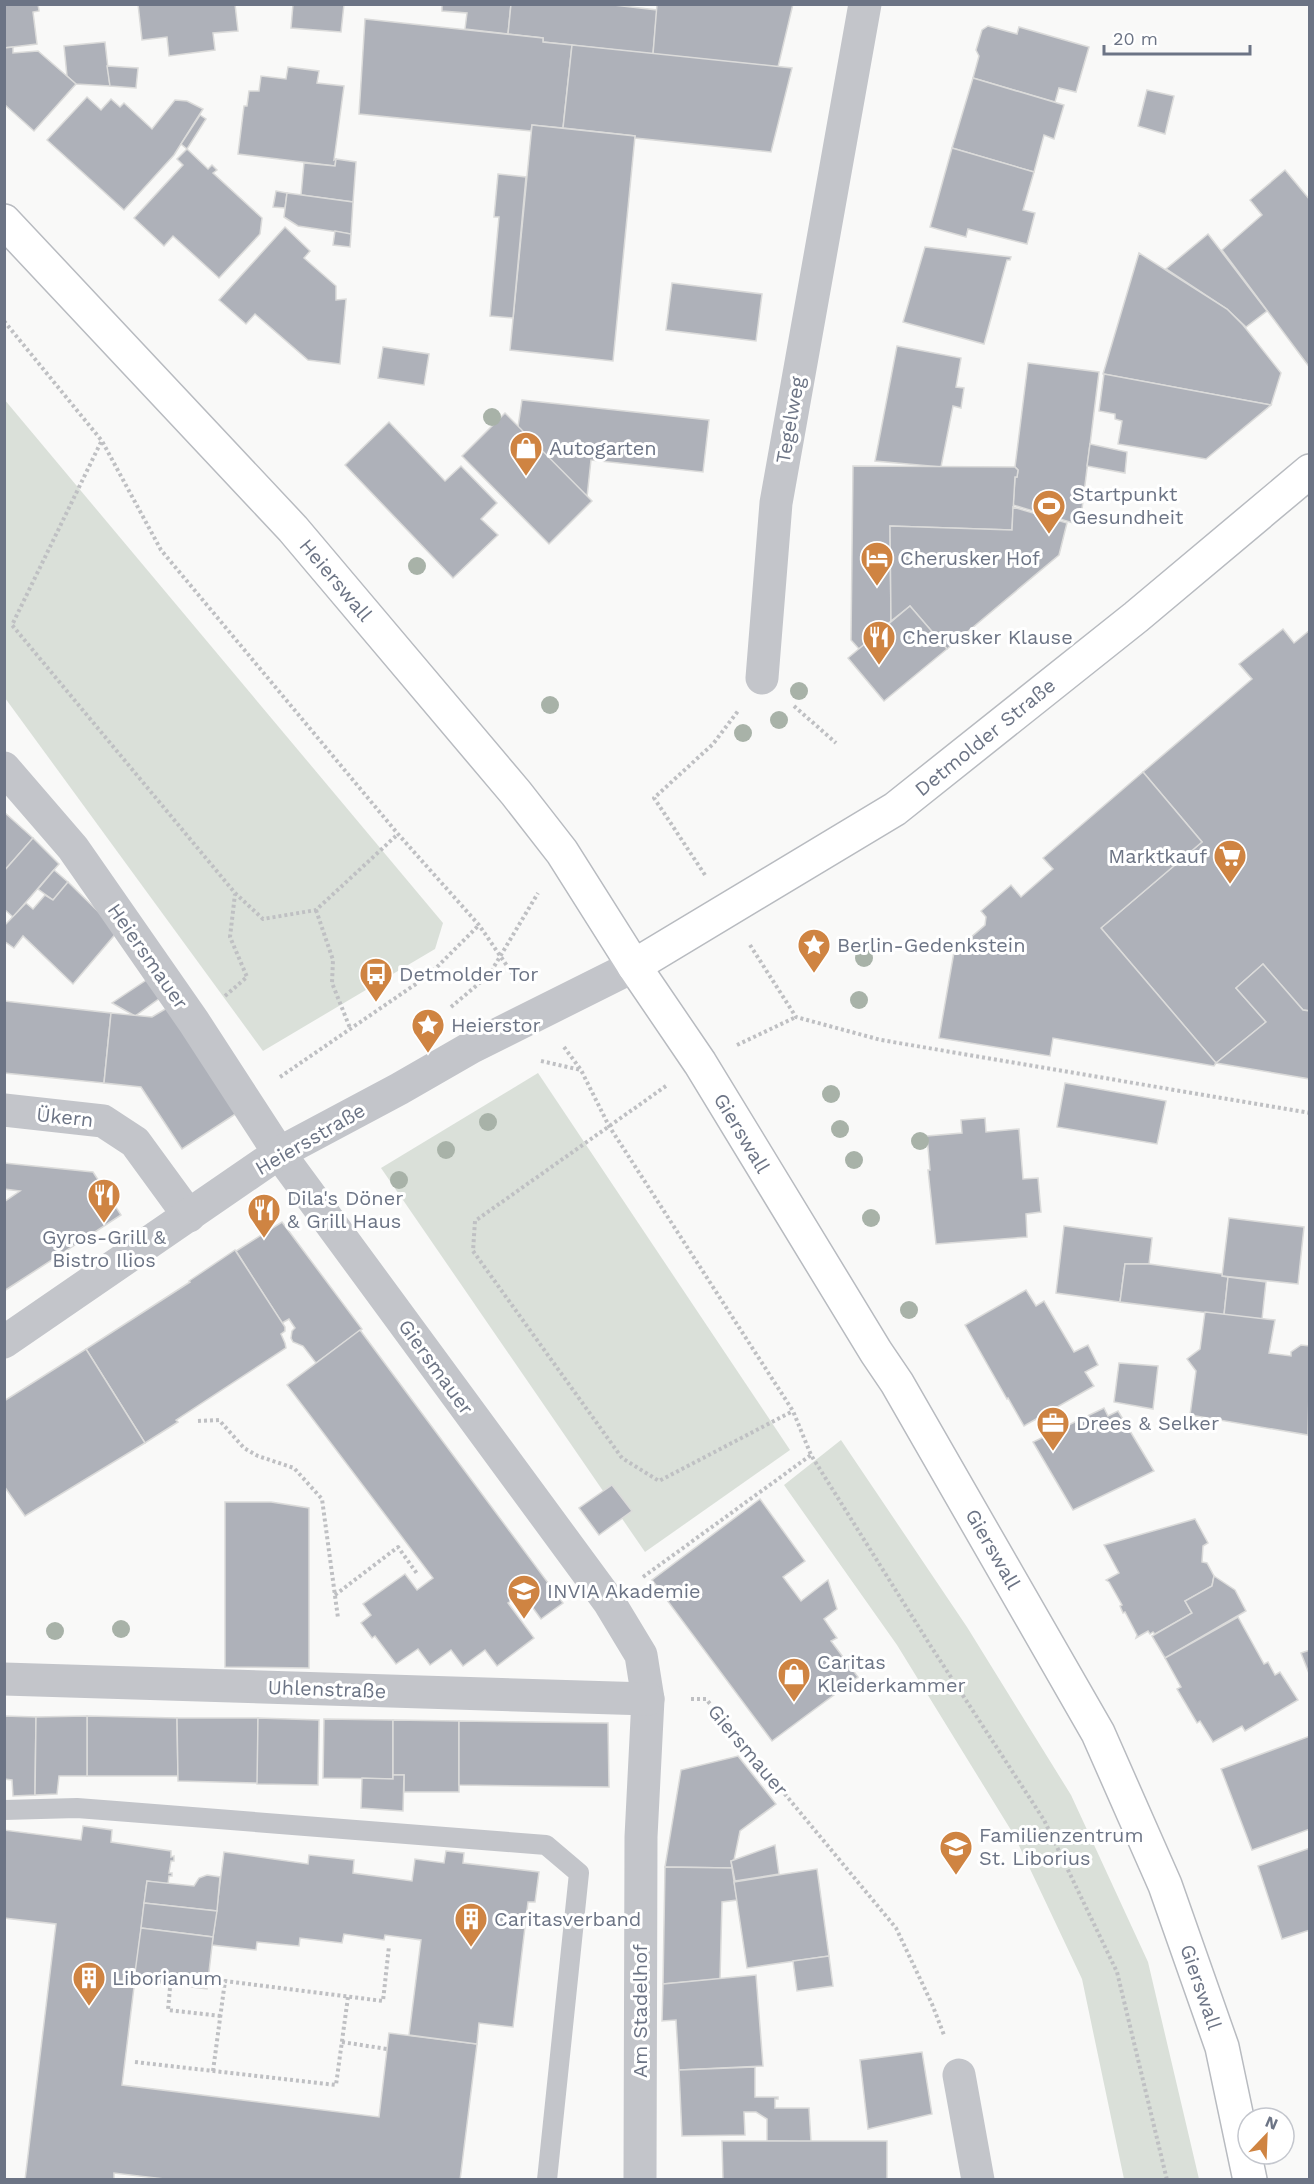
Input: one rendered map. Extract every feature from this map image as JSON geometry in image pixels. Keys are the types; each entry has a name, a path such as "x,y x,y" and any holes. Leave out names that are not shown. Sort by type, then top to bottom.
{"main road":[{"name":"Heierswall","path":"4,221 293,529 516,793 562,852 634,966"},
{"name":"Detmolder Straße","path":"634,966 895,809 1131,621 1310,471"},
{"name":"Gierswall","path":"634,966 700,1063 897,1383 1098,1733 1165,1885 1222,2048 1250,2180"}],"street":[{"name":"Tegelweg","path":"762,678 776,503 865,4"},
{"name":"Heiersmauer","path":"4,768 73,848 194,1022 279,1153"},
{"name":"Heiersstraße","path":"4,1342 279,1153 472,1047 634,966"},
{"name":"Ükern","path":"4,1110 103,1121 135,1142 189,1216"},
{"name":"Giersmauer","path":"279,1153 609,1602 641,1656 648,1699"},
{"name":"Uhlenstraße","path":"4,1679 648,1699"},
{"name":"Am Stadelhof","path":"640,2180 641,1837 648,1699"},
{"path":"959,2075 978,2180"}],"lane":[{"path":"4,1810 77,1808 116,1810 546,1845 579,1873 547,2180"}],"path":[{"path":"4,321 102,441 161,550 398,834 479,925 581,1070 609,1126 793,1411 811,1455 930,1645 1044,1820 1117,1972 1167,2180"},
{"path":"102,441 12,625 235,893 263,919 316,910 398,834"},
{"path":"836,742 762,678 713,744 654,798 796,1017 881,1040 1310,1113"},
{"path":"444,1014 489,975 562,852"},
{"path":"194,1022 247,977 230,937 235,893"},
{"path":"316,910 333,960 332,983 350,1028"},
{"path":"246,1100 429,975 479,925"},
{"path":"609,1126 475,1221 473,1251 622,1458 659,1481 793,1411"},
{"path":"198,1421 219,1420 244,1448 258,1456 294,1468 322,1499 338,1618"},
{"path":"609,1602 811,1455"},
{"path":"335,1595 398,1547 418,1575"},
{"name":"Giersmauer","path":"648,1699 706,1699 896,1928 932,2004 959,2075"},
{"path":"213,2071 225,1981 382,2001 389,1946"},
{"path":"170,1989 168,2010 221,2016"},
{"path":"135,2062 336,2085 348,1997"},
{"path":"342,2042 387,2049"}],"shaded area":[{"path":"4,399 443,923 435,949 263,1051 5,698"},
{"path":"538,1073 790,1450 645,1552 381,1168"},
{"path":"841,1440 967,1627 1071,1795 1148,1962 1199,2179 1124,2179 1082,1979 1014,1835 897,1645 784,1485"}],"building":[{"path":"4,4 38,4 39,11 33,12 37,44 4,48"},
{"path":"138,4 235,4 238,31 213,33 215,50 169,56 167,37 142,40"},
{"path":"293,4 344,4 341,32 291,28"},
{"path":"442,4 511,4 508,34 465,29 467,13 442,11"},
{"path":"511,4 605,4 657,10 653,54 543,42 543,38 508,34"},
{"path":"657,4 793,4 778,67 653,54"},
{"path":"365,19 543,38 543,42 572,45 563,128 532,125 531,131 359,114"},
{"path":"988,26 1017,34 1019,27 1089,47 1076,92 1059,88 1055,102 973,78 979,56 976,50 982,30"},
{"path":"105,42 110,86 76,84 67,76 64,46"},
{"path":"572,45 792,68 771,152 563,128"},
{"path":"13,47 13,53 38,51 76,84 34,131 4,104 4,48"},
{"path":"107,66 138,68 136,88 110,86"},
{"path":"288,67 319,71 317,83 344,86 335,166 238,154 244,106 247,106 249,91 259,91 261,76 286,79"},
{"path":"973,78 1064,105 1054,139 1044,135 1034,172 952,148"},
{"path":"1147,90 1174,96 1165,134 1138,126"},
{"path":"87,97 101,110 111,99 120,107 124,103 152,129 175,100 187,101 203,109 174,155 124,210 47,140"},
{"path":"200,115 206,119 187,149 181,144"},
{"path":"532,125 635,136 613,361 510,350"},
{"path":"952,148 1034,172 1023,210 1035,213 1027,244 968,229 966,237 930,227"},
{"path":"187,149 208,169 212,165 217,170 213,173 262,218 260,234 219,278 173,236 164,246 134,218 183,165 177,159"},
{"path":"336,159 356,162 353,202 301,195 304,163 335,166"},
{"path":"1285,170 1310,200 1310,368 1222,250 1262,215 1250,200"},
{"path":"498,174 526,177 513,318 490,316 499,217 494,217"},
{"path":"276,191 287,193 285,208 273,207"},
{"path":"287,193 353,202 351,234 298,226 284,217"},
{"path":"285,227 310,251 304,258 336,286 336,300 346,299 340,364 308,360 255,314 246,324 219,300"},
{"path":"335,231 351,234 350,247 333,245"},
{"path":"1208,234 1267,311 1246,327 1227,309 1166,269"},
{"path":"925,247 1011,257 1007,260 984,344 903,322"},
{"path":"1139,253 1227,309 1243,325 1281,373 1271,405 1103,374"},
{"path":"672,283 762,294 756,341 666,330"},
{"path":"897,346 961,358 956,387 964,388 961,408 953,406 941,467 875,461"},
{"path":"383,347 429,354 424,385 378,378"},
{"path":"1028,363 1099,372 1080,525 1013,505 1015,477 1017,477 1018,470 1015,467"},
{"path":"1104,374 1271,405 1206,459 1118,444 1122,421 1115,419 1115,414 1099,411"},
{"path":"522,400 709,420 703,472 591,460 587,497 518,427"},
{"path":"505,413 592,501 549,544 462,456"},
{"path":"389,422 445,481 461,466 497,503 481,519 498,535 453,578 345,465"},
{"path":"1090,444 1127,452 1125,473 1087,466"},
{"path":"853,466 1015,467 1018,470 1017,477 1015,477 1012,530 890,526 891,621 859,649 851,640"},
{"path":"1013,507 1067,523 1059,555 947,649 910,606 891,621 890,526 1012,530"},
{"path":"910,606 947,649 884,701 848,658"},
{"name":"Marktkauf","path":"1283,629 1294,643 1310,630 1310,1011 1303,1010 1263,964 1236,988 1266,1022 1216,1063 1101,928 1202,842 1143,772 1252,679 1239,664"},
{"path":"1143,772 1202,842 1101,928 1216,1063 1214,1066 1053,1038 1050,1056 939,1038 954,952 985,925 986,917 981,911 1011,885 1021,897 1053,869 1043,858"},
{"path":"4,812 33,838 4,871"},
{"path":"33,838 59,864 13,917 4,909 4,871"},
{"path":"54,870 68,882 53,900 38,889"},
{"path":"68,882 118,931 73,984 23,936 14,948 4,941 4,926 26,903 33,909 45,895 53,900"},
{"path":"1263,964 1303,1010 1310,1011 1310,1079 1216,1063 1266,1022 1236,988"},
{"path":"148,979 160,998 135,1016 112,1003"},
{"path":"4,1001 111,1013 104,1083 4,1073"},
{"path":"167,1008 237,1113 182,1149 141,1087 104,1083 111,1013 152,1017"},
{"path":"1065,1083 1166,1101 1157,1144 1057,1127"},
{"path":"985,1118 986,1132 1019,1129 1023,1179 1038,1178 1041,1212 1026,1214 1027,1237 936,1244 928,1170 930,1170 927,1136 962,1133 961,1120"},
{"path":"4,1163 93,1172 121,1215 4,1291 4,1202 20,1191 4,1189"},
{"path":"1229,1218 1304,1227 1298,1284 1222,1276"},
{"path":"282,1222 362,1329 316,1363 303,1346 293,1342 292,1331 295,1328 289,1319 282,1323 236,1251"},
{"path":"1064,1226 1152,1238 1149,1264 1125,1264 1120,1302 1056,1293"},
{"path":"235,1250 285,1327 285,1331 281,1334 286,1348 145,1443 86,1349"},
{"path":"1125,1264 1149,1264 1222,1274 1228,1277 1224,1315 1120,1302"},
{"path":"1228,1277 1266,1282 1262,1319 1224,1315"},
{"path":"1026,1290 1036,1306 1044,1301 1074,1352 1088,1345 1098,1365 1085,1372 1094,1386 1024,1426 965,1325"},
{"path":"1205,1312 1275,1320 1269,1353 1291,1356 1291,1352 1301,1345 1310,1346 1308,1435 1190,1415 1196,1371 1187,1359 1200,1349"},
{"path":"360,1330 563,1603 541,1619 522,1593 508,1603 534,1638 497,1666 485,1650 463,1666 451,1650 430,1665 418,1649 396,1664 375,1636 372,1638 361,1623 371,1615 363,1604 405,1574 417,1590 433,1578 287,1385"},
{"path":"86,1349 145,1443 25,1516 4,1486 4,1401"},
{"path":"1119,1363 1158,1366 1153,1409 1114,1402"},
{"path":"1104,1408 1108,1416 1118,1411 1154,1471 1073,1510 1033,1442"},
{"path":"612,1485 632,1511 599,1535 579,1508"},
{"path":"760,1499 805,1561 783,1577 801,1601 828,1580 837,1609 824,1619 837,1638 831,1641 858,1677 772,1741 652,1580"},
{"path":"225,1502 271,1502 309,1508 309,1668 225,1667"},
{"path":"1195,1519 1208,1543 1203,1546 1202,1562 1207,1563 1214,1576 1212,1586 1185,1601 1192,1613 1155,1634 1153,1632 1150,1634 1148,1631 1136,1638 1137,1635 1120,1606 1122,1605 1106,1580 1119,1573 1104,1545"},
{"path":"1214,1576 1235,1590 1246,1611 1165,1658 1152,1636 1192,1613 1185,1601 1212,1586"},
{"path":"1238,1617 1264,1664 1268,1662 1275,1675 1280,1672 1298,1700 1245,1731 1242,1726 1213,1742 1200,1721 1197,1723 1177,1689 1181,1687 1165,1658"},
{"path":"1310,1650 1310,1676 1301,1653"},
{"path":"4,1716 36,1717 35,1795 13,1796 12,1780 4,1779"},
{"path":"87,1716 177,1718 178,1776 87,1776"},
{"path":"87,1716 87,1776 59,1776 57,1794 35,1795 36,1717"},
{"path":"177,1718 258,1718 258,1783 178,1781"},
{"path":"258,1718 319,1720 318,1785 257,1784"},
{"path":"324,1719 393,1720 393,1779 323,1778"},
{"path":"393,1720 459,1721 459,1792 404,1792 404,1775 393,1775"},
{"path":"459,1721 608,1723 609,1787 459,1785"},
{"path":"1310,1736 1310,1829 1252,1850 1221,1769"},
{"path":"738,1756 776,1804 740,1831 734,1860 731,1861 732,1868 665,1867 681,1770"},
{"path":"393,1775 404,1775 403,1811 361,1808 362,1778 393,1779"},
{"name":"Liborianum","path":"83,1826 112,1830 111,1842 171,1851 171,1857 174,1856 169,1873 172,1873 172,1876 169,1876 168,1884 147,1881 122,2085 379,2117 389,2033 477,2044 460,2180 173,2180 114,2173 114,2180 25,2180 56,1924 4,1918 4,1830 81,1840"},
{"path":"775,1845 779,1874 735,1881 731,1861"},
{"path":"1310,1848 1310,1930 1282,1939 1258,1866"},
{"name":"Caritasverband","path":"446,1851 464,1853 463,1863 539,1872 535,1902 528,1902 513,2027 479,2023 477,2044 409,2035 421,1940 385,1935 384,1940 344,1934 342,1943 300,1938 299,1946 257,1942 256,1950 212,1945 224,1852 308,1864 309,1855 354,1860 353,1873 412,1881 415,1859 444,1863"},
{"path":"665,1867 732,1868 737,1900 722,1902 720,1979 663,1984"},
{"path":"817,1869 829,1956 747,1968 734,1882"},
{"path":"207,1875 220,1877 217,1911 144,1903 147,1881 194,1886 199,1878"},
{"path":"144,1903 217,1911 213,1937 141,1928"},
{"path":"141,1928 213,1937 207,1989 134,1980"},
{"path":"829,1956 833,1986 797,1991 793,1961"},
{"path":"756,1975 763,2066 679,2070 676,2020 662,2021 663,1984"},
{"path":"922,2052 932,2114 868,2129 860,2060"},
{"path":"755,2067 755,2097 778,2097 775,2099 775,2108 809,2108 811,2142 767,2141 767,2119 756,2112 744,2112 745,2135 682,2136 679,2070"},
{"path":"722,2141 887,2141 887,2180 723,2180"}],"place":[{"name":"Autogarten","path":"526,477"},
{"name":"Startpunkt Gesundheit","path":"1049,535"},
{"name":"Cherusker Hof","path":"877,587"},
{"name":"Cherusker Klause","path":"879,666"},
{"name":"Marktkauf","path":"1230,885"},
{"name":"Berlin-Gedenkstein","path":"814,974"},
{"name":"Detmolder Tor","path":"376,1003"},
{"name":"Heierstor","path":"428,1054"},
{"name":"Gyros-Grill & Bistro Ilios","path":"104,1224"},
{"name":"Dila's Döner & Grill Haus","path":"264,1239"},
{"name":"Drees & Selker","path":"1053,1452"},
{"name":"INVIA Akademie","path":"524,1620"},
{"name":"Caritas Kleiderkammer","path":"794,1703"},
{"name":"Familienzentrum St. Liborius","path":"956,1876"},
{"name":"Caritasverband","path":"471,1948"},
{"name":"Liborianum","path":"89,2007"}]}
